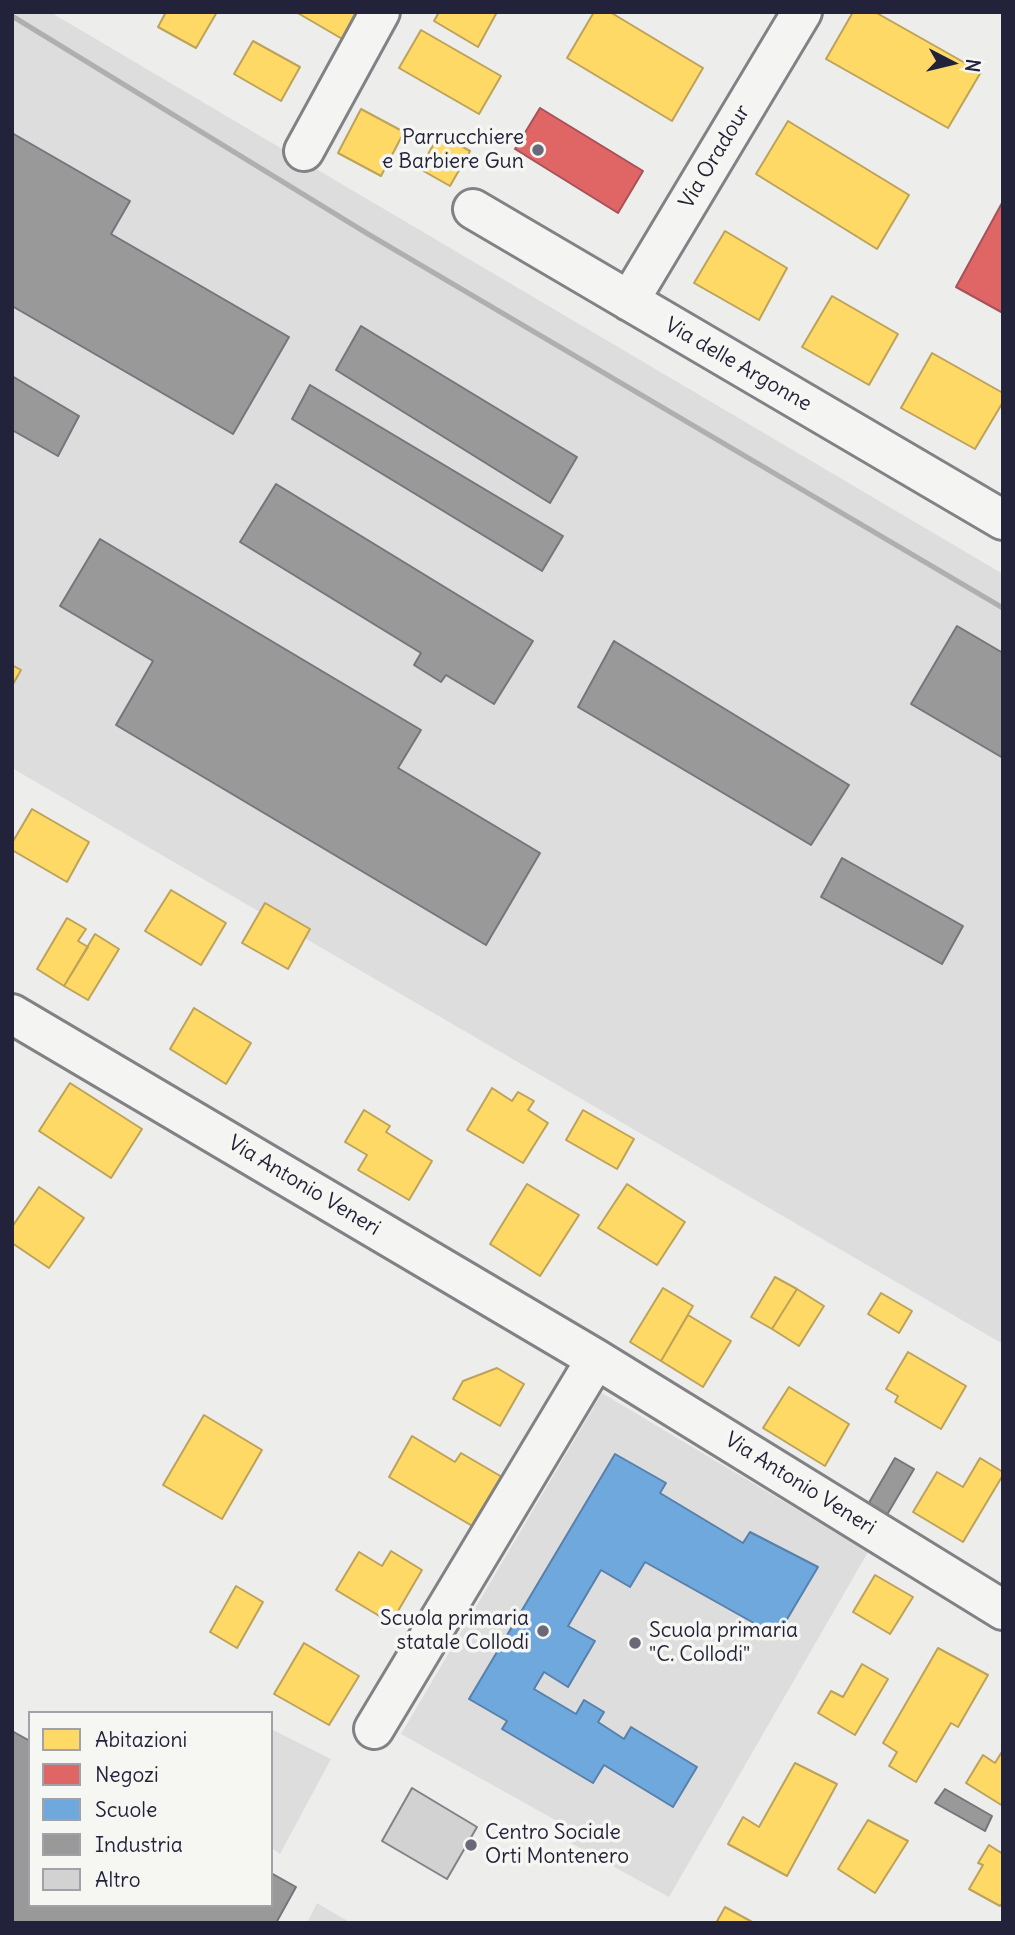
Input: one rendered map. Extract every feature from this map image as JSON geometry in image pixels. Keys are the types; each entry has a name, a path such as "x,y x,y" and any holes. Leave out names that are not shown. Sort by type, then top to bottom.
{"street":[{"path":"304,151 380,12"},
{"name":"Via Oradour","path":"629,301 802,12"},
{"name":"Via delle Argonne","path":"473,209 1003,520"},
{"name":"Via Antonio Veneri","path":"12,1014 596,1359 1003,1610"},
{"path":"374,1729 596,1359"}],"shaded area":[{"path":"12,12 50,12 1003,574 1003,1344 12,768"},
{"name":"Scuola primaria \"C. Collodi\"","path":"602,1393 868,1552 669,1897 569,1842 557,1821 401,1734"},
{"path":"273,1730 331,1759 280,1854 273,1849"},
{"path":"317,1903 351,1923 307,1923"}],"building: Abitazioni":[{"path":"166,12 217,12 196,48 158,27"},
{"path":"296,12 360,12 344,40"},
{"path":"439,12 497,12 478,47 434,21"},
{"path":"594,12 610,12 703,68 672,121 567,58"},
{"path":"853,12 875,12 981,72 948,128 826,59"},
{"path":"421,30 501,76 479,114 399,68"},
{"path":"253,41 300,67 281,101 234,74"},
{"path":"361,109 404,132 381,176 338,153"},
{"path":"788,121 909,195 877,249 756,174"},
{"path":"439,134 470,151 450,186 420,169"},
{"path":"725,231 787,268 759,320 694,283"},
{"path":"832,296 898,334 869,385 802,347"},
{"path":"932,353 1003,393 1003,402 975,449 901,408"},
{"path":"12,665 21,670 12,686"},
{"path":"32,809 89,842 67,882 12,850 12,843"},
{"path":"171,890 226,923 201,965 145,931"},
{"path":"265,903 310,929 288,969 242,943"},
{"path":"67,918 86,929 78,941 88,947 64,986 37,969"},
{"path":"95,934 119,949 88,1000 64,986"},
{"path":"194,1008 251,1043 226,1084 170,1049"},
{"path":"70,1083 142,1129 111,1178 39,1131"},
{"path":"492,1088 512,1101 518,1092 534,1101 528,1110 548,1123 523,1163 467,1130"},
{"path":"364,1110 390,1126 386,1132 432,1161 409,1200 358,1170 367,1155 345,1142"},
{"path":"583,1110 634,1139 617,1169 566,1140"},
{"path":"527,1184 579,1215 540,1276 490,1244"},
{"path":"627,1184 685,1222 657,1265 598,1228"},
{"path":"39,1187 84,1218 49,1268 12,1243 12,1227"},
{"path":"775,1277 797,1289 772,1329 751,1317"},
{"path":"663,1288 693,1306 661,1361 630,1342"},
{"path":"797,1289 824,1306 799,1346 772,1329"},
{"path":"881,1293 912,1311 899,1333 868,1314"},
{"path":"688,1315 731,1341 703,1387 661,1361"},
{"path":"908,1352 966,1386 941,1429 895,1402 898,1396 886,1389"},
{"path":"497,1368 524,1384 500,1426 453,1399 463,1381"},
{"path":"789,1387 849,1424 825,1466 763,1428"},
{"path":"204,1415 262,1450 222,1519 163,1485"},
{"path":"412,1436 455,1462 461,1453 502,1477 474,1527 389,1477"},
{"path":"980,1458 1003,1472 1003,1475 963,1542 913,1512 937,1472 963,1487"},
{"path":"391,1551 422,1570 391,1623 336,1590 359,1552 382,1566"},
{"path":"875,1575 913,1597 890,1634 853,1612"},
{"path":"236,1586 263,1602 237,1648 210,1632"},
{"path":"304,1643 359,1676 329,1725 274,1694"},
{"path":"938,1648 988,1675 958,1727 951,1723 916,1782 889,1766 897,1752 883,1743"},
{"path":"862,1664 888,1679 855,1735 818,1713 831,1691 843,1697"},
{"path":"1003,1750 1003,1806 966,1783 983,1755 995,1763"},
{"path":"795,1763 837,1784 787,1876 728,1844 743,1817 759,1827"},
{"path":"868,1820 908,1841 875,1893 838,1869"},
{"path":"989,1845 1003,1854 1003,1902 1000,1906 969,1889 983,1865 978,1863"},
{"path":"725,1907 754,1923 716,1923"}],"building: Negozi":[{"path":"540,108 643,171 618,213 515,149"},
{"path":"1003,204 1003,313 956,287"}],"building: Scuole":[{"name":"Scuola primaria statale Collodi","path":"615,1454 666,1483 660,1493 743,1543 750,1532 818,1567 777,1636 645,1562 630,1587 601,1570 568,1626 595,1641 568,1687 544,1672 534,1689 576,1714 584,1700 604,1712 598,1722 624,1739 631,1727 697,1767 673,1807 604,1765 593,1783 502,1729 507,1721 469,1699"}],"building: Industria":[{"path":"12,133 130,201 111,234 289,337 233,434 12,306"},
{"path":"361,326 577,457 550,503 336,370"},
{"path":"12,376 79,416 58,456 12,430"},
{"path":"310,385 563,536 542,571 292,419"},
{"path":"276,484 533,641 494,704 446,675 441,682 414,665 421,653 240,542"},
{"path":"100,539 421,730 398,768 540,853 486,945 116,725 153,661 60,606"},
{"path":"957,626 1003,653 1003,758 911,704"},
{"path":"614,641 849,785 811,845 578,707"},
{"path":"842,858 963,926 942,964 821,897"},
{"path":"895,1458 914,1469 885,1518 867,1506"},
{"path":"12,1731 28,1740 28,1907 273,1907 273,1874 296,1887 276,1923 12,1923"},
{"path":"945,1789 992,1816 985,1831 935,1803"}],"building: Altro":[{"path":"412,1788 477,1827 447,1879 382,1841"}],"railway":[{"path":"12,16 368,234 1003,608"}],"place":[{"name":"Parrucchiere e Barbiere Gun","path":"538,150"},
{"name":"Scuola primaria statale Collodi","path":"543,1631"},
{"name":"Scuola primaria \"C. Collodi\"","path":"635,1643"},
{"name":"Centro Sociale Orti Montenero","path":"471,1845"}]}
